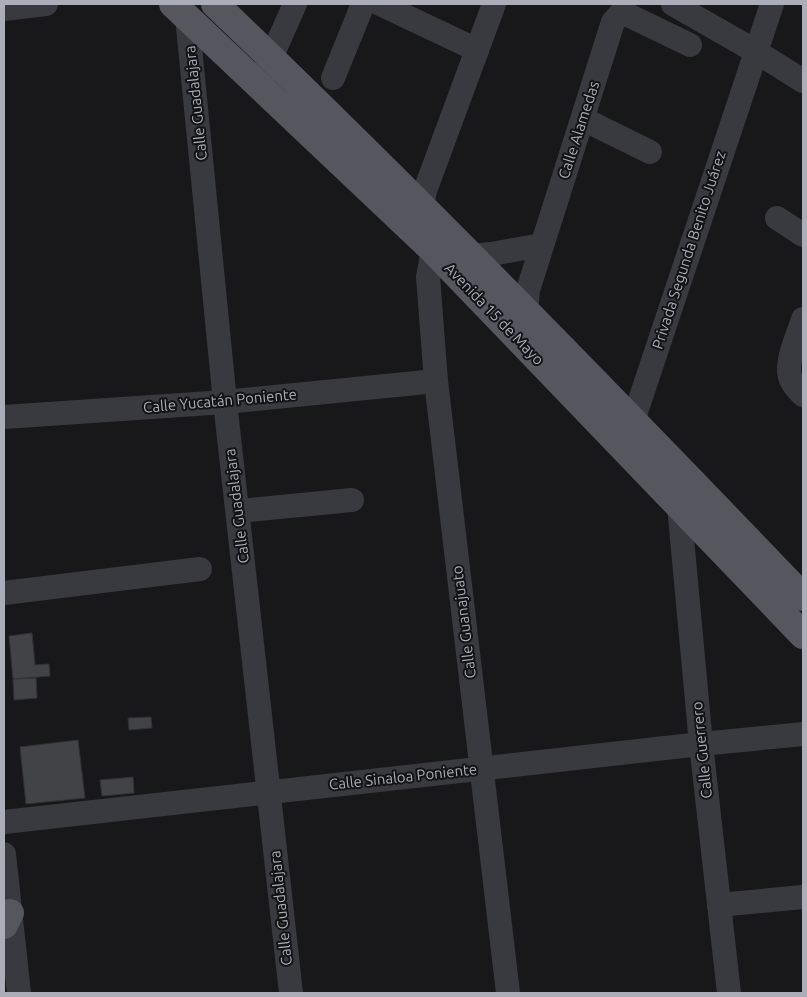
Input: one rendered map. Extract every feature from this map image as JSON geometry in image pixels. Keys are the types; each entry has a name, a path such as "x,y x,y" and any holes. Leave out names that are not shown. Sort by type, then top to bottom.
{"main road":[{"name":"Avenida 15 de Mayo","path":"215,4 272,58 471,256 632,419 803,597"},
{"name":"Avenida 15 de Mayo","path":"180,11 432,250 679,506 800,625"}],"street":[{"path":"4,9 46,4"},
{"path":"259,85 295,4"},
{"path":"333,78 363,4"},
{"path":"380,4 477,50"},
{"path":"422,207 426,188 494,4"},
{"path":"673,4 803,81"},
{"name":"Privada Segunda Benito Juárez","path":"624,449 632,419 772,4"},
{"name":"Calle Guadalajara","path":"180,11 291,993"},
{"name":"Calle Alamedas","path":"526,312 528,290 613,22 619,15 628,15 690,45"},
{"path":"583,119 650,152"},
{"path":"777,218 803,236"},
{"path":"471,256 542,246"},
{"name":"Calle Guanajuato","path":"432,250 428,277 436,380 508,993"},
{"path":"803,319 791,359 789,374 795,387 803,395"},
{"name":"Calle Yucatán Poniente","path":"4,417 225,402 436,380"},
{"path":"238,511 352,500"},
{"name":"Calle Guerrero","path":"679,506 701,744 729,993"},
{"path":"4,592 200,570"},
{"name":"Calle Sinaloa Poniente","path":"4,822 803,734"},
{"path":"4,854 7,919 19,993"},
{"path":"719,905 803,897"}],"building":[{"path":"32,633 35,665 49,664 50,676 13,679 9,636"},
{"path":"36,678 37,698 14,700 13,679"},
{"path":"151,717 152,728 129,730 128,718"},
{"path":"78,740 85,798 26,804 20,747"},
{"path":"133,777 134,793 102,796 100,780"}]}
